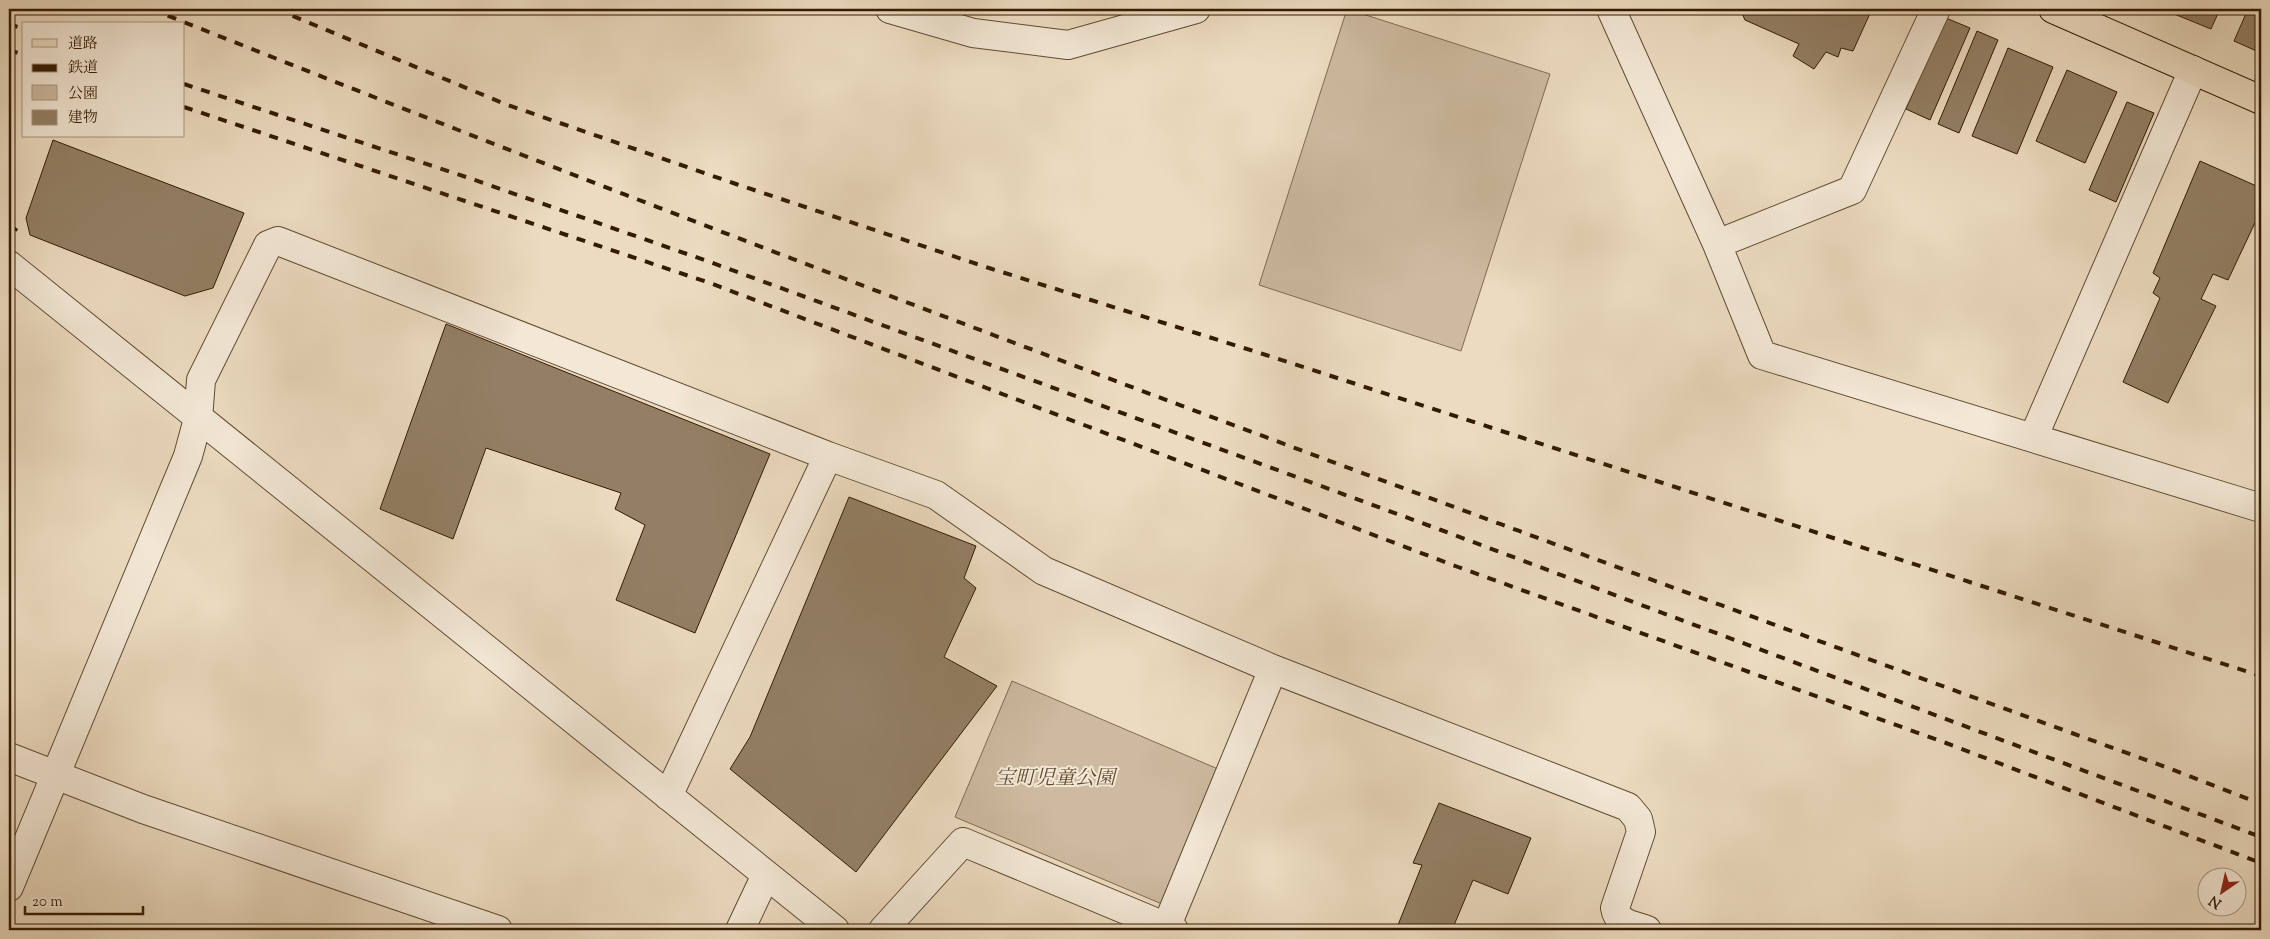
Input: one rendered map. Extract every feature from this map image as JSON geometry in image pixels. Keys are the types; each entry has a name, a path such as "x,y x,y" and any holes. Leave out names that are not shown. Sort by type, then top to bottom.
{"main road":[{"path":"2052,9 2261,100"}],"street":[{"path":"890,9 970,21 1068,45 1196,9"},
{"path":"1611,9 1717,244 1762,354 2261,508"},
{"path":"1717,244 1852,190 1936,9"},
{"path":"2033,438 2193,70"},
{"path":"9,887 188,456 198,419 201,380 268,245 278,241 828,456 936,495 1044,571 1273,669 1628,807 1638,819 1641,832 1615,908 1621,921 1647,930"},
{"path":"9,265 835,930"},
{"path":"668,796 828,456"},
{"path":"883,930 963,842 1169,929 1273,669"},
{"path":"9,757 143,809 498,930"},
{"path":"740,930 766,875"}],"green space":[{"path":"1347,9 1550,74 1461,351 1259,285"},
{"name":"宝町児童公園","path":"1012,681 1218,769 1162,904 955,817"}],"building":[{"path":"1740,9 1872,9 1853,51 1841,48 1838,57 1826,52 1814,69 1793,56 1799,44 1745,20"},
{"path":"2162,9 2220,9 2211,29"},
{"path":"2248,9 2261,9 2261,53 2234,41"},
{"path":"1946,18 1970,28 1930,120 1906,109"},
{"path":"1977,31 1998,40 1959,133 1938,124"},
{"path":"2008,48 2053,67 2017,154 1972,136"},
{"path":"2067,70 2117,92 2085,163 2036,141"},
{"path":"2127,102 2154,113 2116,202 2089,190"},
{"path":"53,140 244,213 213,288 185,296 30,235 26,218"},
{"path":"2200,161 2261,188 2261,210 2228,280 2213,274 2201,299 2216,306 2168,403 2123,382 2160,298 2153,293 2160,278 2153,273"},
{"path":"446,324 770,454 695,633 616,600 645,525 615,509 621,493 486,448 453,539 380,509"},
{"path":"849,497 976,546 964,578 976,588 944,657 997,686 856,872 730,769 750,737"},
{"path":"1439,803 1531,838 1508,894 1473,880 1452,930 1396,930 1422,865 1413,863"}],"railway":[{"path":"151,9 184,22"},
{"path":"276,9 505,104 736,184 989,268 1266,355 2261,676"},
{"path":"185,22 653,206 905,302 1411,491 2171,769 2261,804"},
{"path":"9,24 22,28"},
{"path":"9,50 22,54"},
{"path":"185,84 466,177 710,262 1441,530 2261,837"},
{"path":"185,107 710,283 1458,567 1946,743 2261,863"}]}
